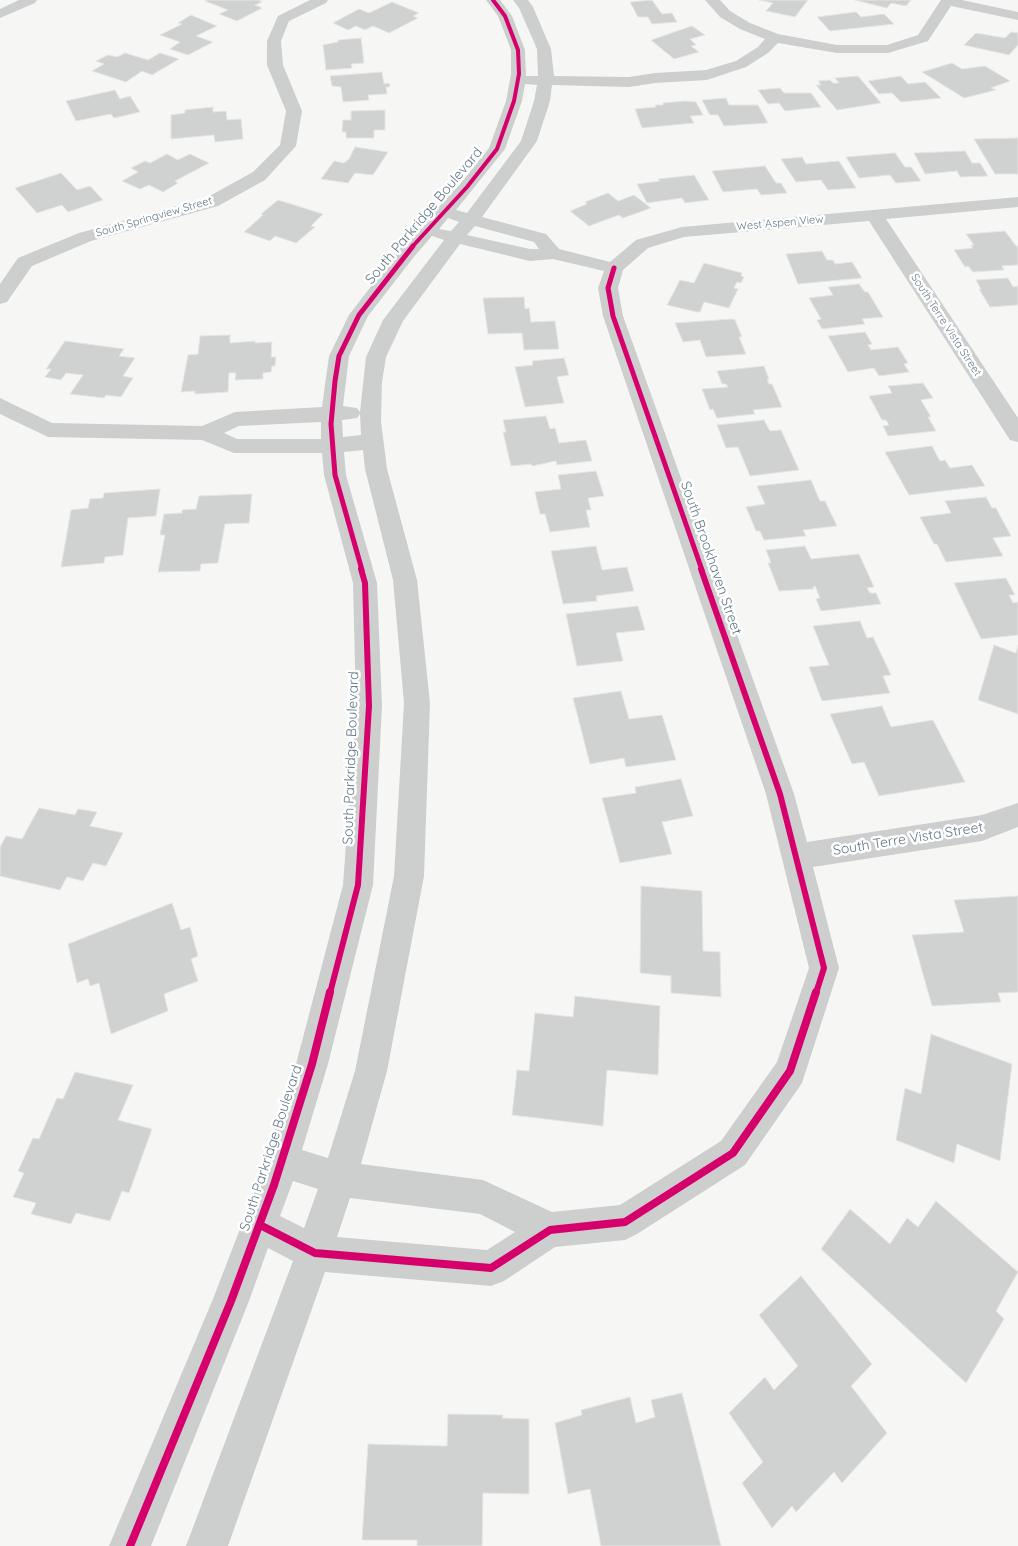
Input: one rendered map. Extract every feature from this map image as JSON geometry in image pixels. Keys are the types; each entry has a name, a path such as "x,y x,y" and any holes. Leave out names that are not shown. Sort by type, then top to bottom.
{"street":[{"path":"0,14 30,0"},
{"name":"South Springview Street","path":"0,298 25,262 85,237 212,202 259,176 288,146 294,111 275,65 274,41 283,19 321,0"},
{"name":"South Parkridge Boulevard","path":"130,1546 231,1301 260,1225 312,1064 358,884 369,706 364,583 335,475 332,415 339,356 359,315 406,254 467,187 497,149 514,101 518,74 518,50 505,16 493,0"},
{"path":"207,1546 314,1253 339,1179 371,1072 410,876 417,703 405,580 376,469 372,441 370,410 376,357 393,320 529,141 542,101 545,75 544,49 526,7 520,0"},
{"path":"712,0 725,14 745,26 774,38 837,49 888,48 923,38 947,0 1018,16"},
{"path":"518,74 628,82 655,78 707,75 741,64 763,50 774,38"},
{"name":"West Aspen View","path":"614,268 642,244 682,232 1018,202"},
{"name":"South Terre Vista Street","path":"874,215 1018,436"},
{"path":"436,221 463,228"},
{"path":"436,221 463,228 530,255 553,253 614,268"},
{"name":"South Brookhaven Street","path":"550,1230 625,1222 733,1153 790,1071 824,968 780,794 613,316 608,288 614,268"},
{"path":"0,405 48,430 205,433 234,446 333,446 372,441"},
{"path":"205,433 235,419 332,415 370,410"},
{"name":"South Terre Vista Street","path":"796,857 982,828 1018,815"},
{"path":"282,1160 339,1179 484,1197 550,1230"},
{"path":"260,1225 314,1253 491,1268 550,1230"}],"building":[{"path":"261,0 259,1 262,2 255,5 262,8 237,21 219,14 228,10 205,1"},
{"path":"652,0 662,14 672,13 677,22 652,24 648,17 638,17 630,2"},
{"path":"759,0 808,0 795,17 766,11 773,3"},
{"path":"855,0 911,0 906,6 891,3 887,8"},
{"path":"392,2 419,13 413,16 418,18 389,33 373,26 365,30 356,26 348,30 333,23 359,9 369,13"},
{"path":"856,12 861,17 884,14 894,24 830,31 817,17"},
{"path":"191,15 217,26 196,36 213,42 188,55 170,49 180,42 160,35 182,24 178,23"},
{"path":"692,26 705,35 690,39 696,45 691,46 699,52 674,59 651,40"},
{"path":"1011,32 1018,33 1018,45 1009,55 964,45 976,33 1005,38"},
{"path":"361,38 364,63 351,64 352,68 326,70 323,45 338,42 338,40"},
{"path":"125,53 148,60 160,53 179,59 152,75 142,71 126,82 92,71 104,64 96,61 108,55 117,57"},
{"path":"952,63 962,69 985,66 1010,81 991,88 996,90 964,98 922,72"},
{"path":"382,72 384,84 389,83 390,87 386,87 387,94 368,95 369,100 343,102 341,87 332,86 330,76"},
{"path":"858,76 881,103 837,110 816,85 821,85 818,81 830,80 833,83 839,83 835,78"},
{"path":"901,76 908,84 925,82 941,98 901,102 892,93 879,94 868,81"},
{"path":"780,88 784,93 811,93 821,107 785,111 779,103 768,104 758,90"},
{"path":"115,90 120,99 130,96 140,112 114,118 111,114 76,121 66,101"},
{"path":"726,98 729,105 758,105 768,123 724,126 718,115 710,115 702,100"},
{"path":"696,102 703,115 690,116 694,123 642,128 635,109 656,107 655,105 663,105 663,103"},
{"path":"213,107 213,112 226,111 227,120 241,119 243,139 215,142 214,135 171,139 171,115 185,113 185,110"},
{"path":"385,110 385,130 374,130 374,138 346,138 346,132 342,132 343,120 351,120 351,111"},
{"path":"1018,138 1018,174 995,174 974,139"},
{"path":"355,147 388,152 373,175 355,173 348,183 321,179 334,161 344,163 349,159"},
{"path":"965,151 972,163 980,163 988,176 960,177 957,171 925,174 914,153"},
{"path":"895,153 905,167 911,167 921,181 896,183 890,175 859,178 846,157"},
{"path":"167,154 178,160 190,154 209,163 175,181 178,183 163,192 149,185 140,189 122,181 138,172 131,168 145,161 150,163"},
{"path":"802,157 806,164 839,161 856,188 828,190 821,180 796,182 781,159"},
{"path":"765,166 776,183 781,183 787,193 761,195 757,189 723,192 712,171"},
{"path":"61,173 77,190 90,186 103,200 68,212 62,205 37,213 15,188"},
{"path":"694,175 709,200 685,203 682,198 647,203 637,184 660,181 658,179"},
{"path":"608,193 618,201 634,195 651,208 623,218 619,215 589,226 570,211 587,204 585,202"},
{"path":"278,200 323,214 311,226 315,227 296,243 275,236 270,241 244,232"},
{"path":"1005,231 1016,246 1018,246 1018,265 1002,266 1004,270 973,272 968,266 965,267 954,250 973,248 971,245 974,245 966,234"},
{"path":"822,251 827,260 833,260 835,264 852,262 862,278 798,284 786,254"},
{"path":"704,263 742,273 741,276 744,277 741,283 737,282 734,288 738,289 729,308 704,302 700,312 697,312 667,305 680,280 694,283"},
{"path":"1008,278 1013,287 1018,286 1018,305 990,307 976,280"},
{"path":"859,284 865,292 868,292 883,317 862,319 865,324 822,329 817,320 821,319 809,298 833,295 828,287"},
{"path":"524,297 525,309 529,308 531,322 555,321 559,349 524,350 522,333 488,334 483,298"},
{"path":"735,320 742,337 739,337 746,354 706,357 700,340 683,342 675,323"},
{"path":"865,332 872,344 868,345 871,350 898,347 908,363 904,364 909,372 879,376 874,368 848,372 828,336"},
{"path":"230,335 230,343 272,342 271,357 276,357 275,366 272,366 271,372 263,373 263,379 235,380 236,373 229,373 228,392 195,394 195,391 181,392 188,355 198,354 200,336"},
{"path":"65,341 124,349 119,356 135,358 123,376 133,378 121,397 106,395 104,398 70,394 83,375 66,373 61,380 45,377 51,369 46,369"},
{"path":"564,358 569,375 557,377 564,403 525,407 515,367 533,365 532,361"},
{"path":"764,366 769,384 772,384 782,407 753,410 755,414 717,418 713,409 710,410 702,389 728,387 726,384 722,384 717,371"},
{"path":"923,383 933,398 921,400 931,417 928,417 936,431 888,436 883,426 889,425 886,420 882,420 869,396 892,393 888,386"},
{"path":"546,416 550,429 555,428 559,443 586,440 592,461 557,465 556,461 532,466 531,464 511,466 503,432 506,432 503,420"},
{"path":"764,420 770,431 781,430 799,470 750,476 738,447 726,448 717,425"},
{"path":"932,446 940,461 945,460 950,468 972,465 985,486 909,495 885,452"},
{"path":"596,471 604,496 588,498 591,510 586,510 590,527 550,532 545,514 540,514 535,492 561,489 558,475"},
{"path":"811,480 820,501 825,501 837,526 803,530 806,536 764,540 760,531 756,531 746,507 765,504 757,486"},
{"path":"160,489 156,516 128,518 123,555 105,557 104,563 61,567 71,510 88,508 90,499 103,498 104,493"},
{"path":"252,494 249,523 225,524 218,563 201,564 200,571 158,572 165,535 160,535 164,514 182,513 182,510 196,509 199,496"},
{"path":"986,497 992,508 996,508 1011,536 993,538 1003,556 946,562 920,517 951,513 945,501"},
{"path":"596,546 602,570 627,567 634,591 596,596 597,601 563,604 551,551"},
{"path":"805,546 811,559 859,554 874,587 867,588 870,593 876,593 881,604 821,611 816,599 820,598 815,586 813,587 814,589 779,591 768,563 771,563 766,550"},
{"path":"1006,578 1015,595 1009,595 1013,603 1018,602 1018,635 981,639 954,583"},
{"path":"638,606 645,630 616,633 623,661 577,666 566,614"},
{"path":"860,621 867,638 873,637 891,675 883,676 890,693 822,701 809,667 829,665 813,626"},
{"path":"994,645 1016,653 1018,645 1018,714 978,700"},
{"path":"621,691 629,719 662,715 676,760 626,767 624,758 590,764 573,698"},
{"path":"882,706 891,727 933,720 965,782 879,796 864,762 852,764 830,714"},
{"path":"681,779 693,816 662,822 672,854 620,863 602,798 636,793 635,787"},
{"path":"39,808 75,815 78,809 97,812 90,826 123,833 106,866 93,863 83,881 67,877 60,890 0,876 0,847 6,836 22,839"},
{"path":"641,886 702,891 703,951 720,952 721,997 671,993 671,976 640,973"},
{"path":"1018,896 1018,992 998,993 1001,1002 932,1006 912,935 964,932 954,900"},
{"path":"172,903 181,930 190,927 198,956 191,959 198,981 164,994 168,1011 111,1034 99,983 90,986 88,979 77,983 68,944"},
{"path":"575,996 660,1006 658,1075 607,1070 603,1126 512,1115 517,1070 529,1071 535,1013 573,1017"},
{"path":"931,1034 1012,1064 1000,1161 957,1144 954,1163 896,1140 905,1088 921,1094"},
{"path":"75,1072 133,1085 118,1120 152,1129 129,1193 122,1191 110,1221 76,1213 71,1224 31,1214 36,1203 13,1197 24,1173 18,1171 33,1138 39,1139 57,1098 63,1099"},
{"path":"936,1201 1018,1272 996,1311 1004,1319 966,1383 821,1249 850,1209 890,1244 907,1218 918,1227"},
{"path":"801,1276 872,1364 851,1386 887,1433 842,1483 834,1472 796,1512 792,1506 772,1528 742,1483 763,1462 729,1413 765,1377 774,1390 798,1366 759,1315"},
{"path":"682,1393 721,1546 601,1546 590,1489 568,1494 555,1423 582,1415 581,1410 630,1397 636,1423 655,1417 651,1400"},
{"path":"448,1414 503,1415 502,1418 529,1419 529,1494 483,1493 482,1546 417,1546 417,1540 362,1540 368,1444 447,1446"}],"cycle path":[{"path":"130,1546 231,1301 274,1185 312,1064 358,885 369,706 365,583 335,475 331,424 335,381 339,356 359,315 406,254 467,187 497,149 514,101 519,74 518,50 505,16 493,0"},
{"path":"260,1225 315,1253 491,1268 550,1230 625,1222 733,1153 790,1071 824,968 780,794 613,316 608,288 614,268"}]}
